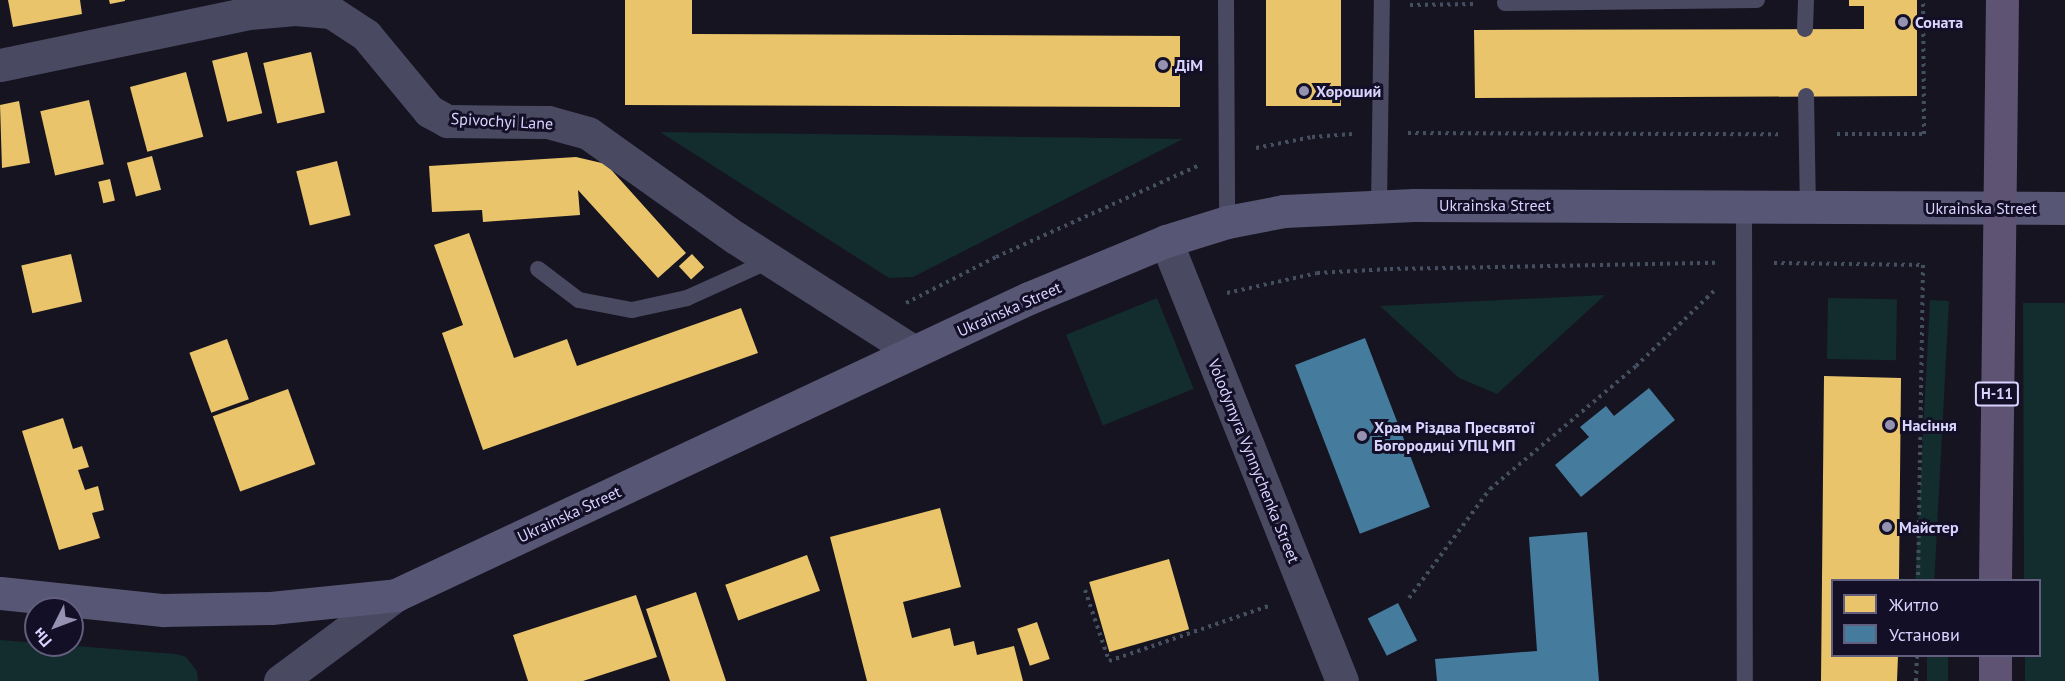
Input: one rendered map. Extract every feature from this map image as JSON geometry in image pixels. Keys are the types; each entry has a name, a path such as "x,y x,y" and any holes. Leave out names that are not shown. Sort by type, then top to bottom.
{"main road":[{"name":"Н-11","path":"1995,579 2002,0"},
{"name":"Ukrainska Street","path":"0,593 163,610 271,608 396,595 1029,298 1166,242 1227,222 1284,211 1379,205 1744,206 1808,209 2065,208"},
{"path":"1995,657 1995,681"}],"street":[{"name":"Spivochyi Lane","path":"0,65 249,13 295,9 331,12 366,35 429,111 447,120 548,122 588,133 772,260 914,352"},
{"name":"Volodymyra Vynnychenka Street","path":"1166,242 1342,681"},
{"path":"280,681 396,595"}],"lane":[{"path":"1226,0 1227,222"},
{"path":"1505,3 1757,0"},
{"path":"1806,0 1806,29"},
{"path":"1379,205 1382,3"},
{"path":"1806,96 1808,209"},
{"path":"1744,206 1745,681"},
{"path":"538,269 579,300 632,309 687,298 772,260"}],"path":[{"path":"1923,0 1924,134"},
{"path":"1382,3 1505,3"},
{"path":"1192,305 1242,288 1317,273 1475,265 1744,263 1923,265 1918,579"},
{"path":"1409,598 1490,489 1636,366 1744,263"},
{"path":"1085,590 1109,661 1266,607"},
{"path":"1916,681 1917,657"}],"green space":[{"path":"660,132 1183,139 913,277 889,278"},
{"path":"1605,295 1497,394 1459,378 1380,306"},
{"path":"1157,298 1194,389 1103,426 1066,335"},
{"path":"1828,298 1897,299 1896,360 1827,359"},
{"path":"1930,300 1949,301 1934,579 1915,579"},
{"path":"2023,303 2065,303 2065,681 2025,681 2025,657 2041,657 2041,579 2024,579"},
{"path":"0,640 24,642 24,657 84,657 84,647 176,654 186,657 197,671 198,681 0,681"},
{"path":"1927,657 1948,657 1948,681 1927,681"}],"building: Житло":[{"path":"8,0 80,0 82,14 13,27"},
{"path":"109,0 125,0 125,1 110,4"},
{"path":"625,0 692,0 692,34 1180,36 1180,107 625,105"},
{"path":"1266,0 1341,0 1341,106 1266,106"},
{"path":"1849,0 1917,0 1917,96 1475,98 1474,30 1864,29 1864,6 1849,6"},
{"path":"247,52 262,113 227,122 212,61"},
{"path":"311,52 325,112 277,123 263,63"},
{"path":"186,72 203,137 147,152 130,87"},
{"path":"89,100 104,164 55,176 40,111"},
{"path":"19,101 30,163 2,168 0,105"},
{"path":"152,156 161,190 136,197 127,163"},
{"path":"576,157 606,164 686,253 658,278 578,190 580,215 483,222 482,210 432,212 429,166"},
{"path":"337,161 351,215 310,225 296,171"},
{"path":"110,179 115,200 103,203 98,182"},
{"path":"469,233 514,358 567,339 577,366 741,308 758,353 483,450 442,333 463,325 434,245"},
{"path":"71,254 82,302 32,313 21,265"},
{"path":"692,254 704,267 691,279 679,266"},
{"path":"227,339 249,399 211,413 189,353"},
{"path":"1824,376 1901,378 1899,579 1831,579 1831,657 1898,657 1897,681 1821,681"},
{"path":"288,389 315,464 240,492 213,416"},
{"path":"63,418 73,449 82,446 89,467 78,470 85,490 98,486 104,510 92,513 100,538 59,550 22,431"},
{"path":"940,508 961,587 903,602 912,638 950,628 954,646 974,641 977,655 1014,646 1023,681 867,681 830,537"},
{"path":"807,555 820,591 738,620 725,585"},
{"path":"1169,559 1189,629 1109,652 1089,582"},
{"path":"696,592 726,681 670,681 646,609"},
{"path":"636,595 657,657 583,681 528,681 513,635"},
{"path":"1037,622 1050,659 1030,666 1017,629"}],"building: Установи":[{"name":"Храм Різдва Пресвятої Богородиці УПЦ МП","path":"1365,338 1430,507 1360,534 1295,365"},
{"path":"1649,388 1675,420 1581,497 1555,465 1589,437 1580,427 1606,406 1614,416"},
{"path":"1587,532 1599,681 1437,681 1435,659 1537,651 1529,537"},
{"path":"1398,603 1417,640 1387,656 1368,618"}],"place":[{"name":"Соната","path":"1903,22"},
{"name":"ДіМ","path":"1163,65"},
{"name":"Хороший","path":"1304,91"},
{"name":"Насіння","path":"1890,425"},
{"name":"Храм Різдва Пресвятої Богородиці УПЦ МП","path":"1362,436"},
{"name":"Майстер","path":"1887,527"}]}
